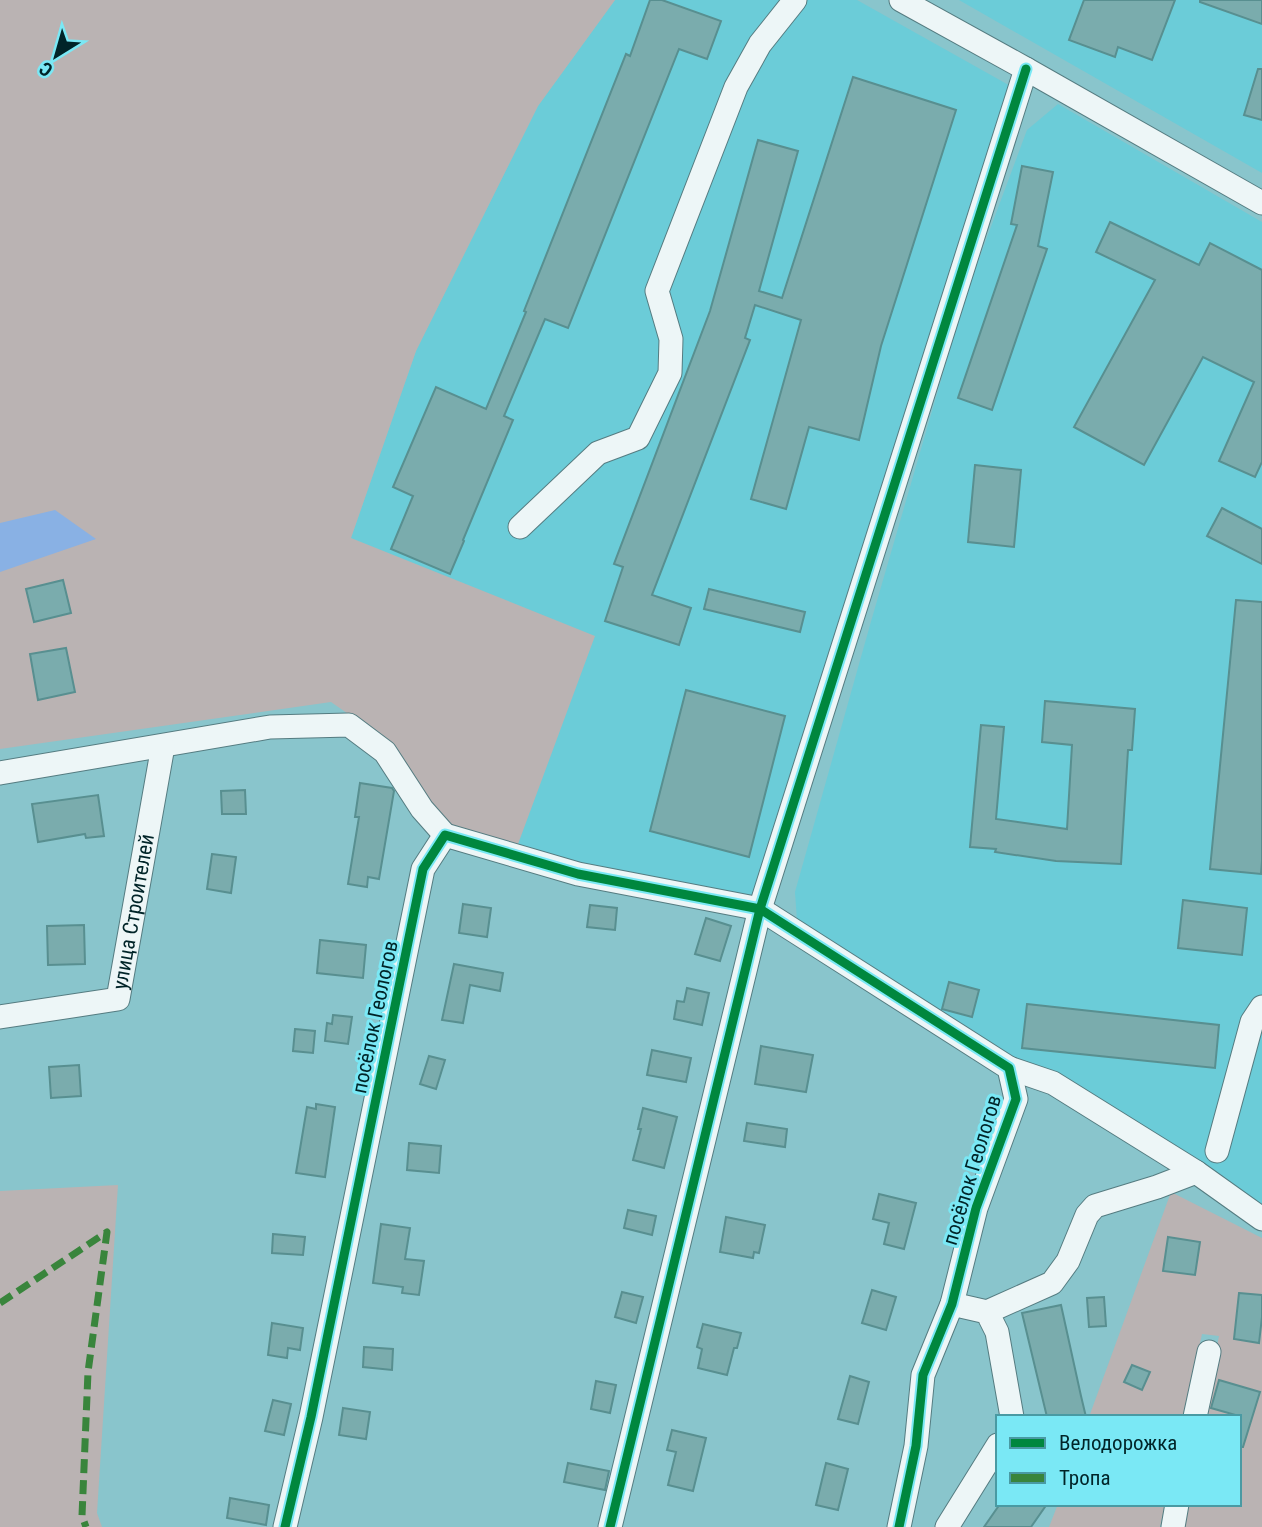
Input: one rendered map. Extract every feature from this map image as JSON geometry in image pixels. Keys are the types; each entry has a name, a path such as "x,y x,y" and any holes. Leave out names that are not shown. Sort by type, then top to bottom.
{"street":[{"path":"520,527 598,453 638,438 670,373 671,339 657,291 736,87 760,44 795,0"},
{"path":"901,0 1262,202"},
{"path":"610,1527 760,909 1026,69"},
{"path":"0,773 271,727 349,725 385,752 422,809 445,835"},
{"name":"улица Строителей","path":"0,1017 118,999 163,746"},
{"name":"посёлок Геологов","path":"285,1527 311,1417 423,869 445,835 578,874 760,909 1009,1068 1016,1099 976,1208 952,1304 923,1375 916,1446 899,1527"},
{"path":"1217,1151 1252,1022 1262,1007"},
{"path":"1009,1068 1053,1083 1196,1172 1262,1219"},
{"path":"952,1304 988,1312 1052,1283 1068,1261 1087,1215 1095,1206 1196,1172"},
{"path":"988,1312 996,1332 1012,1415"},
{"path":"1195,1415 1209,1352"},
{"path":"947,1527 996,1448"},
{"path":"1173,1527 1177,1506"}],"shaded area":[{"path":"0,0 615,0 538,106 416,351 351,538 595,636 514,855 436,822 397,748 331,702 0,749"},
{"path":"615,0 857,0 1014,88 755,912 514,855 351,538 416,351 538,106"},
{"path":"959,0 1262,0 1262,173"},
{"path":"1058,104 1262,222 1262,1213 1014,1062 797,921 795,892 966,294 1027,130"},
{"path":"55,510 96,539 0,572 0,523"},
{"path":"118,1185 97,1513 102,1527 0,1527 0,1191"},
{"path":"1171,1192 1262,1238 1262,1527 1181,1527 1185,1506 1241,1506 1241,1415 1202,1415 1219,1336 1202,1334 1184,1415 1090,1415"},
{"path":"1057,1506 1165,1506 1160,1527 1049,1527"}],"building":[{"path":"650,0 662,0 721,21 707,59 679,49 568,328 545,319 504,416 513,420 450,574 391,549 413,496 393,487 436,387 486,409 626,54 630,56"},
{"path":"1084,0 1175,0 1152,60 1118,47 1115,57 1069,40"},
{"path":"1262,0 1262,24 1200,2"},
{"path":"1258,69 1262,69 1262,120 1244,115"},
{"path":"853,77 956,110 881,346 859,440 809,427 786,509 751,499 801,320 755,305 745,338 750,340 652,595 691,608 679,645 605,621 623,567 614,564 710,311 758,140 798,151 759,291 782,298"},
{"path":"1022,166 1053,172 1038,246 1047,249 992,410 958,398 1017,225 1011,224"},
{"path":"1110,222 1199,265 1210,243 1262,270 1262,462 1255,477 1219,461 1254,382 1203,357 1144,465 1074,427 1155,280 1096,252"},
{"path":"975,465 1021,470 1014,547 968,542"},
{"path":"1222,508 1262,529 1262,564 1207,536"},
{"path":"63,580 71,613 34,622 26,589"},
{"path":"709,589 805,612 800,632 704,609"},
{"path":"1236,600 1262,602 1261,874 1210,869"},
{"path":"66,648 75,692 38,700 30,654"},
{"path":"686,690 785,716 749,857 650,831"},
{"path":"1045,701 1135,709 1132,750 1128,750 1121,864 1056,861 995,852 996,849 970,847 981,725 1004,727 996,819 1067,829 1072,745 1042,742"},
{"path":"360,783 392,788 394,791 379,879 368,877 367,887 348,884 359,817 355,817"},
{"path":"245,790 246,814 222,814 221,791"},
{"path":"98,795 104,836 86,838 85,834 38,842 32,804"},
{"path":"212,854 236,857 231,893 207,889"},
{"path":"1183,900 1247,908 1242,955 1178,948"},
{"path":"463,904 491,908 487,937 459,933"},
{"path":"590,905 617,908 615,930 587,927"},
{"path":"706,918 731,926 720,961 695,954"},
{"path":"84,925 85,964 48,965 47,926"},
{"path":"320,940 366,945 363,978 317,973"},
{"path":"454,964 503,973 500,991 470,985 463,1023 442,1020"},
{"path":"949,982 979,990 972,1017 942,1009"},
{"path":"687,988 709,993 702,1025 674,1019 677,1001 684,1002"},
{"path":"1027,1004 1219,1025 1215,1068 1022,1048"},
{"path":"333,1015 352,1017 348,1044 325,1041 327,1023 332,1024"},
{"path":"295,1029 315,1031 313,1053 293,1051"},
{"path":"761,1046 813,1055 806,1092 755,1084"},
{"path":"652,1050 691,1058 686,1082 647,1075"},
{"path":"429,1056 445,1060 436,1089 420,1084"},
{"path":"79,1065 81,1096 51,1098 49,1067"},
{"path":"316,1104 335,1107 325,1177 296,1173 307,1107 316,1109"},
{"path":"643,1108 677,1117 664,1168 633,1160"},
{"path":"747,1123 787,1129 785,1147 744,1141"},
{"path":"409,1143 441,1146 439,1173 407,1170"},
{"path":"879,1194 916,1203 904,1249 884,1244 889,1223 873,1219"},
{"path":"628,1210 656,1216 652,1235 624,1228"},
{"path":"726,1217 765,1225 759,1253 754,1252 753,1258 720,1252"},
{"path":"381,1224 410,1228 405,1259 424,1261 419,1295 402,1293 403,1287 373,1283"},
{"path":"273,1234 305,1237 303,1255 272,1253"},
{"path":"1168,1237 1200,1242 1195,1275 1163,1271"},
{"path":"872,1290 896,1297 886,1330 862,1323"},
{"path":"622,1292 643,1297 636,1323 615,1317"},
{"path":"1239,1293 1262,1295 1259,1343 1234,1339"},
{"path":"1104,1297 1106,1326 1089,1327 1087,1298"},
{"path":"1061,1305 1086,1415 1047,1415 1022,1313"},
{"path":"272,1323 303,1328 300,1350 288,1348 287,1358 268,1355"},
{"path":"703,1324 741,1333 727,1375 698,1368 702,1349 697,1347"},
{"path":"364,1347 393,1349 392,1370 363,1367"},
{"path":"1132,1365 1150,1372 1142,1390 1124,1382"},
{"path":"850,1376 869,1382 858,1424 838,1419"},
{"path":"1219,1380 1260,1392 1243,1447 1241,1415 1211,1408"},
{"path":"596,1381 616,1385 610,1413 591,1409"},
{"path":"273,1400 291,1404 284,1435 265,1431"},
{"path":"343,1408 370,1412 366,1439 339,1435"},
{"path":"672,1430 706,1438 693,1491 668,1485 676,1452 667,1450"},
{"path":"568,1463 609,1471 605,1490 564,1482"},
{"path":"826,1463 848,1469 838,1510 816,1505"},
{"path":"230,1498 269,1505 266,1525 227,1518"},
{"path":"999,1506 1046,1506 1031,1527 984,1527"}],"marked path":[{"path":"0,1303 107,1232 88,1372 82,1516 86,1527"}],"cycle path":[{"path":"610,1527 760,909 1026,69"},
{"path":"285,1527 311,1417 423,869 445,835 578,874 760,909 1009,1068 1016,1099 976,1208 952,1304 923,1375 916,1446 899,1527"}]}
